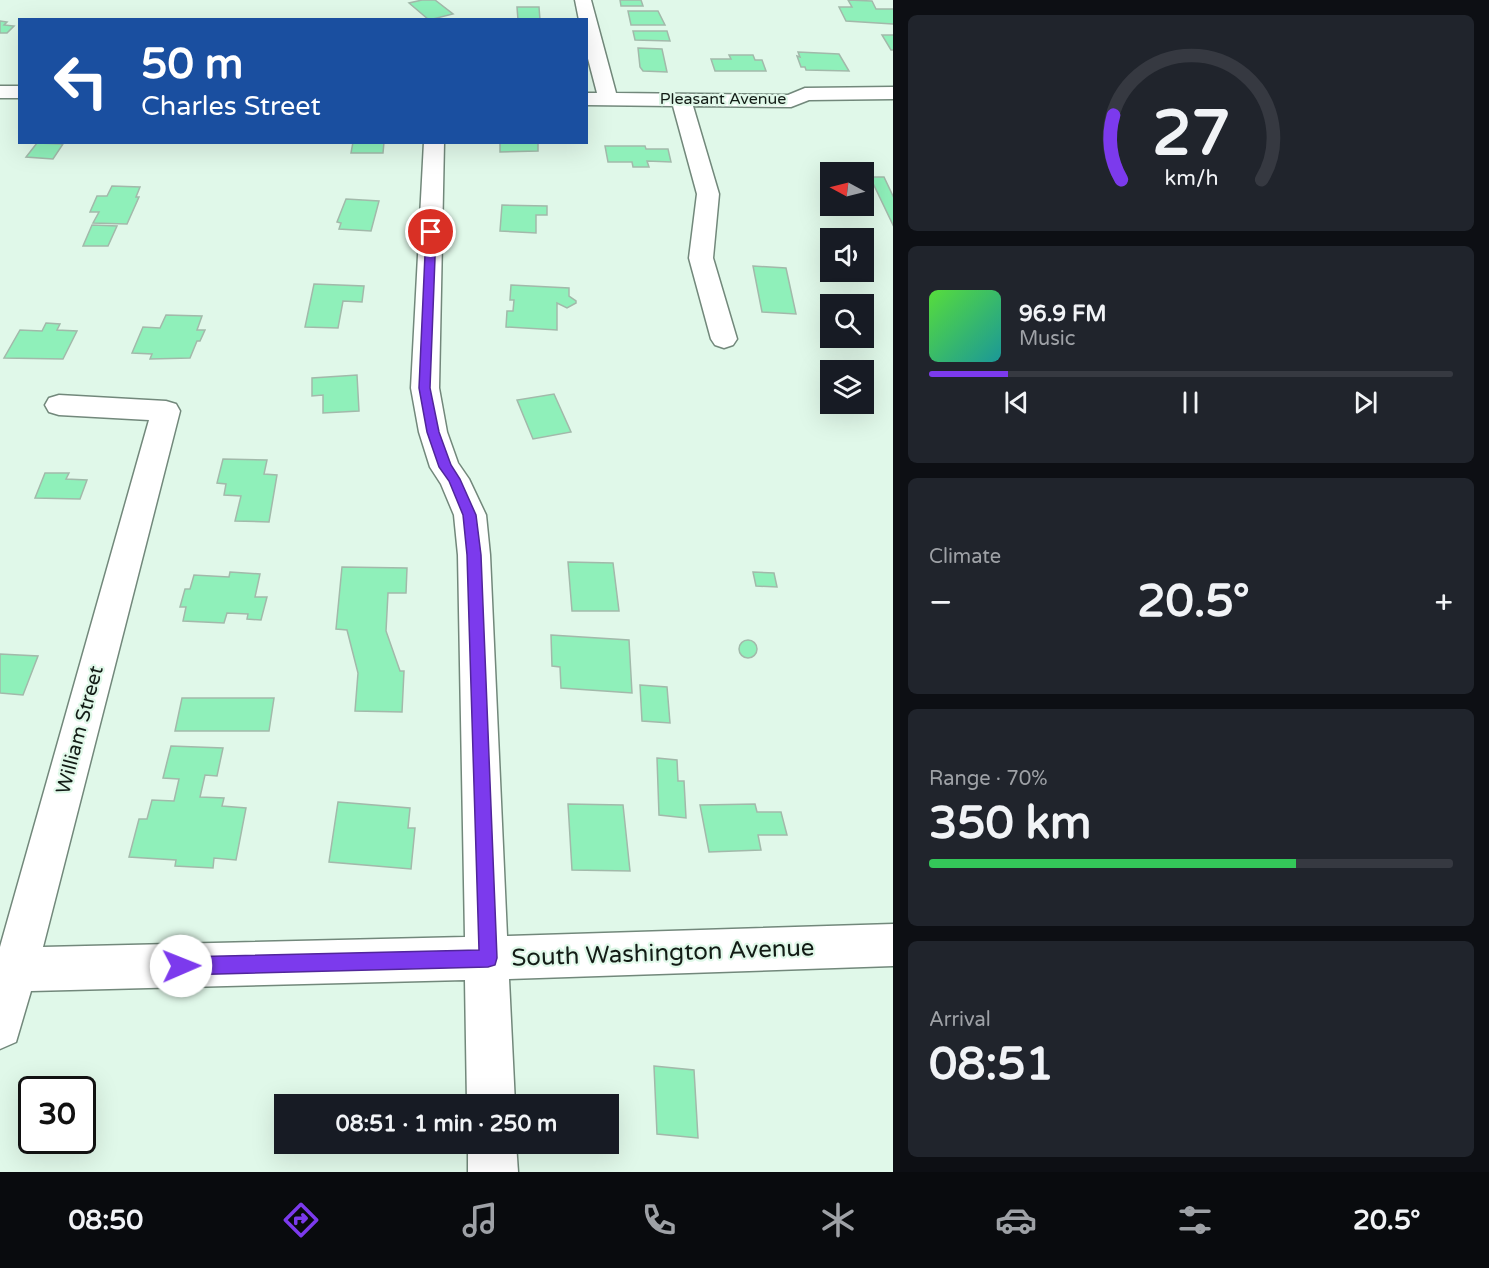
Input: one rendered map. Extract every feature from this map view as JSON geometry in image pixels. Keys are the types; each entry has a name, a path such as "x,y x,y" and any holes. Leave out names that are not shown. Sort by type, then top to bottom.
{"street":[{"path":"583,0 588,18"},
{"path":"588,20 608,100"},
{"path":"0,92 18,92"},
{"name":"Pleasant Avenue","path":"588,99 791,101 805,94 893,93"},
{"path":"681,100 708,194 702,258 724,339"},
{"path":"435,144 425,388 433,432 445,467 454,479 470,515 474,555 491,1094"},
{"name":"William Street","path":"0,1026 8,970 166,411 59,405"},
{"name":"South Washington Avenue","path":"8,970 893,945"},
{"path":"492,1154 493,1172"}],"building":[{"path":"435,0 453,14 427,18 409,3"},
{"path":"620,0 641,0 643,6 621,6"},
{"path":"848,0 872,1 876,9 893,9 893,24 846,21 839,7 852,7"},
{"path":"517,7 539,7 540,18 518,18"},
{"path":"628,11 658,11 665,25 631,25"},
{"path":"0,21 7,22 4,25 14,26 7,33 0,33"},
{"path":"633,31 667,31 670,41 635,40"},
{"path":"882,35 893,35 893,50"},
{"path":"638,48 662,49 667,72 643,71 640,67"},
{"path":"798,52 839,54 849,71 806,70 805,67 801,67"},
{"path":"729,55 753,55 755,60 762,60 766,71 715,71 711,59 731,59"},
{"path":"36,144 63,144 53,159 26,157"},
{"path":"353,144 384,144 383,153 351,153"},
{"path":"500,144 538,144 538,151 500,152"},
{"path":"605,146 645,146 646,149 668,149 671,162 647,161 649,167 633,167 632,162 608,162"},
{"path":"874,177 884,177 893,196 893,225 874,185"},
{"path":"112,186 140,187 136,197 139,197 127,224 93,223 99,212 90,212 97,196 107,196"},
{"path":"346,199 379,201 371,231 339,229 341,223 337,222"},
{"path":"502,205 547,206 547,215 536,215 536,233 500,231"},
{"path":"92,225 117,226 108,246 83,246"},
{"path":"753,266 786,268 796,314 762,312"},
{"path":"314,284 364,286 362,302 343,301 338,328 305,327"},
{"path":"511,285 569,288 569,296 576,303 567,308 557,303 557,330 506,327 507,311 513,311 514,300 510,300"},
{"path":"166,315 202,316 197,330 205,330 200,341 197,341 190,358 150,359 152,354 132,353 143,327 160,328"},
{"path":"46,323 60,324 57,330 77,331 63,359 4,358 20,330 42,331"},
{"path":"357,375 359,411 323,413 323,395 312,396 312,378"},
{"path":"554,394 571,432 533,439 517,400"},
{"path":"223,459 267,460 264,474 277,475 269,522 235,521 241,496 224,495 226,484 217,483"},
{"path":"45,473 69,473 66,479 87,480 80,499 35,498"},
{"path":"568,562 613,563 619,611 572,611"},
{"path":"342,567 407,568 406,593 388,593 386,631 400,671 404,671 402,712 355,711 358,673 347,630 336,629"},
{"path":"230,572 260,574 255,597 267,597 261,620 247,619 248,614 227,613 224,623 183,621 186,607 180,607 185,589 190,589 194,575 229,577"},
{"path":"753,572 774,573 777,587 756,586"},
{"path":"551,635 629,640 632,693 561,688 560,667 552,666"},
{"path":"744,640 752,640 757,645 755,656 744,658 739,653 739,645"},
{"path":"0,654 38,656 23,695 0,693"},
{"path":"640,685 667,687 670,723 642,721"},
{"path":"182,698 274,698 269,731 175,731"},
{"path":"171,746 223,748 217,776 205,775 200,797 224,798 222,806 246,808 236,860 214,858 213,868 175,866 176,860 129,857 139,819 147,819 152,800 174,801 179,779 163,778"},
{"path":"657,758 677,760 678,781 684,781 686,818 659,815"},
{"path":"338,802 410,808 408,828 415,828 411,869 329,862"},
{"path":"568,804 623,805 630,871 572,870"},
{"path":"755,804 757,812 781,812 787,835 758,835 761,850 709,852 700,805"},
{"path":"654,1066 694,1070 698,1138 657,1134"}],"route":[{"path":"181,966 488,958 474,555 470,515 454,479 445,467 433,432 425,388 431,232"}]}
